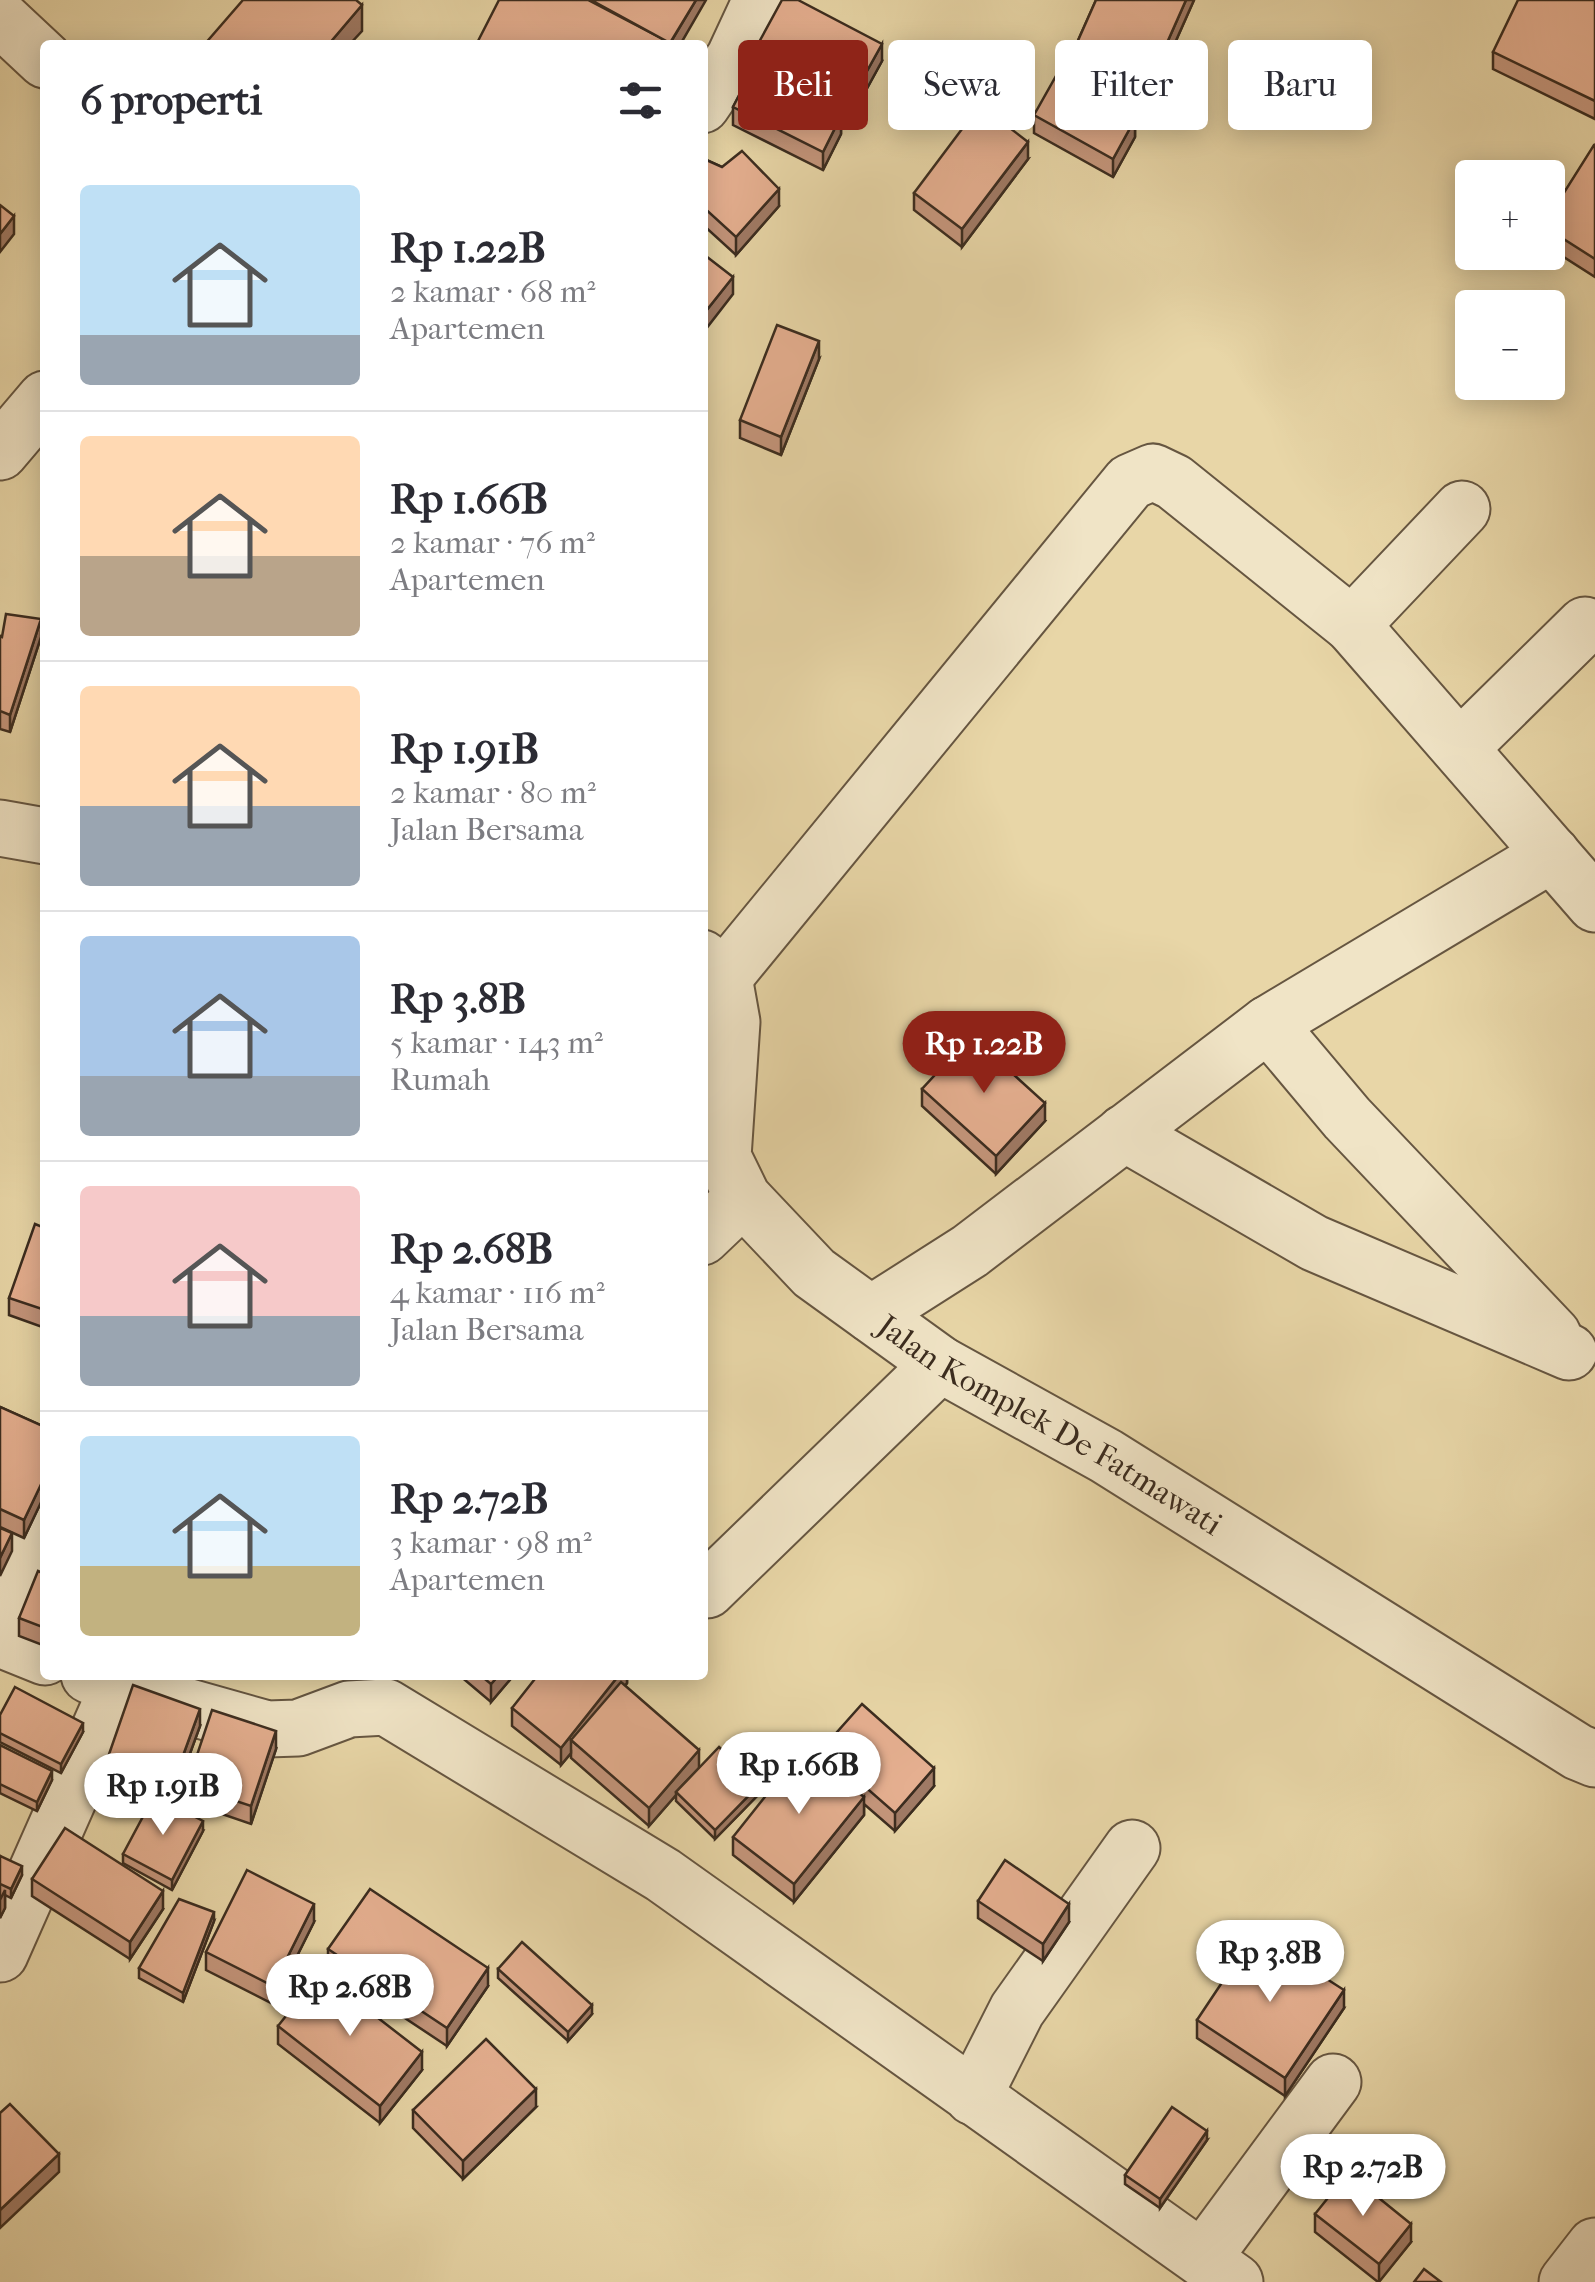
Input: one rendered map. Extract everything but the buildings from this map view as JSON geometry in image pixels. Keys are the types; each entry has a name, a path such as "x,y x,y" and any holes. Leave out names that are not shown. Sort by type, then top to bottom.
{"street":[{"path":"708,95 734,58 761,0"},
{"path":"0,18 40,55"},
{"path":"0,452 40,405"},
{"path":"713,968 1130,482 1153,472 1174,482 1352,626 1595,904"},
{"path":"1352,626 1462,508"},
{"path":"1461,747 1584,625"},
{"path":"0,828 40,835"},
{"path":"871,1314 970,1252 1268,1024 1552,854"},
{"name":"Jalan Komplek De Fatmawati","path":"713,968 732,1022 724,1157 743,1198 814,1273 940,1364 1106,1456 1578,1752 1595,1758"},
{"path":"1268,1024 1348,1118 1582,1366"},
{"path":"1124,1133 1314,1243 1582,1366"},
{"path":"708,1231 743,1198"},
{"path":"708,1588 940,1364"},
{"path":"0,1606 40,1526"},
{"path":"0,1638 40,1655"},
{"path":"0,1954 104,1681 267,1729 298,1728 348,1709 386,1707 663,1876 1219,2270 1333,2082"},
{"path":"973,2097 1018,2010 1132,1848"},
{"path":"1567,2282 1595,2246"}]}
